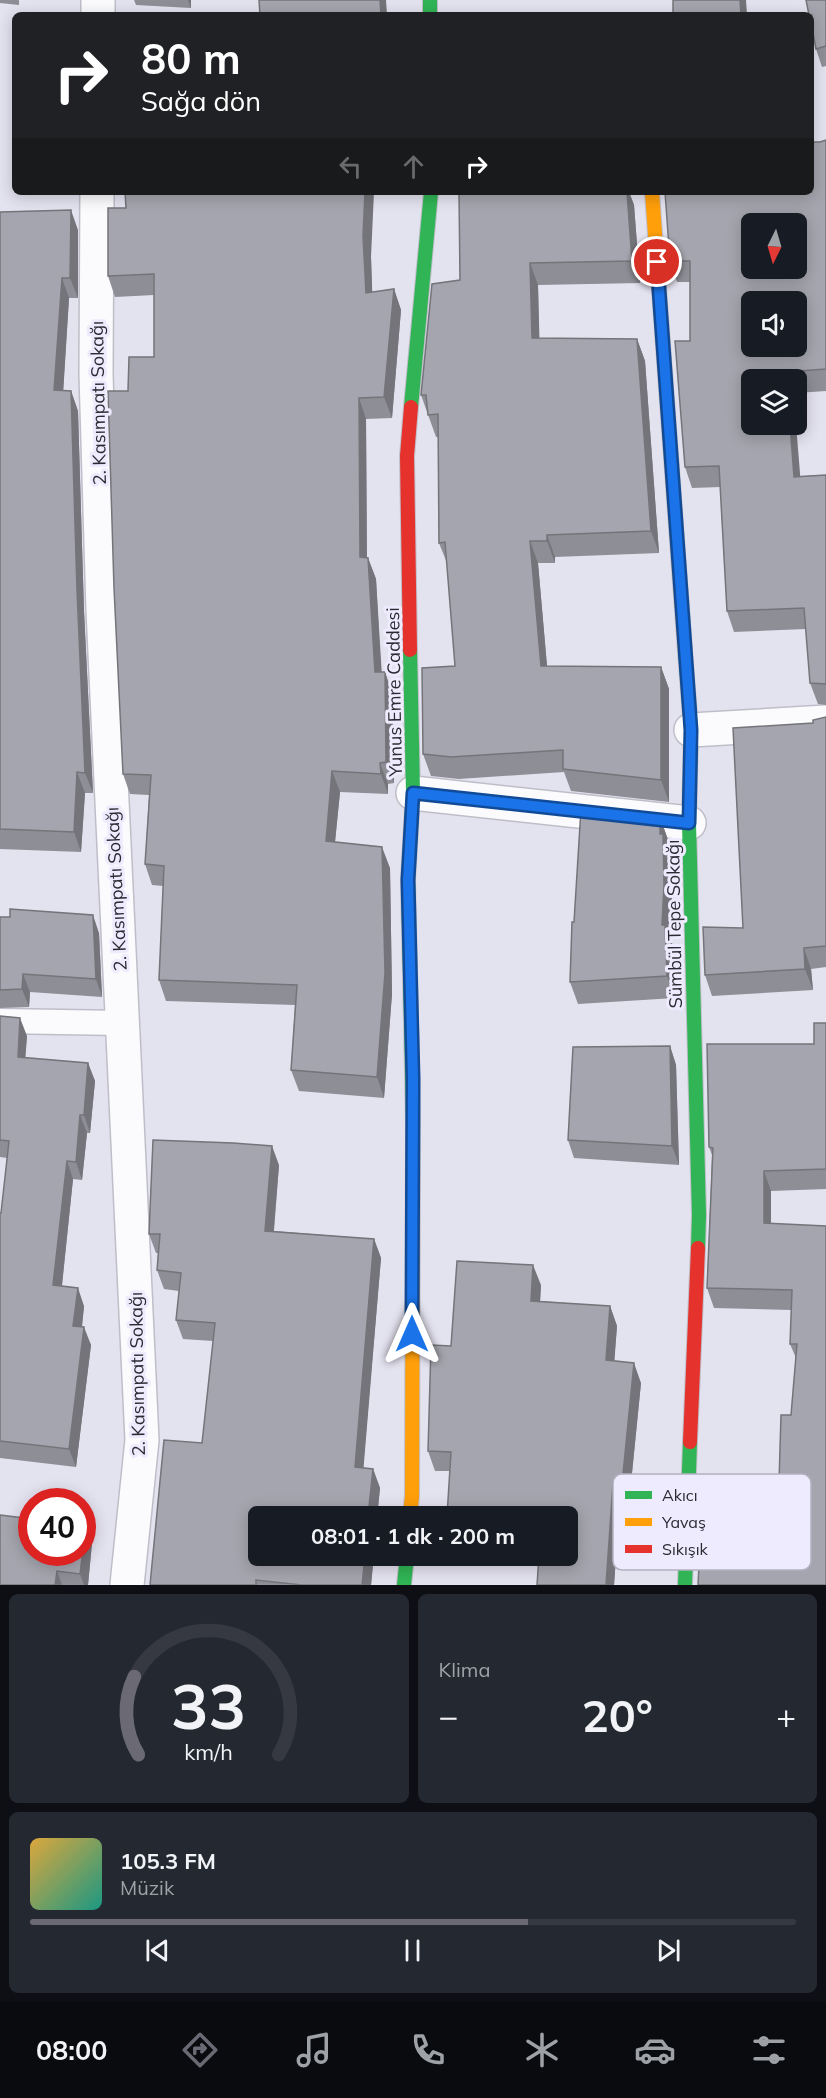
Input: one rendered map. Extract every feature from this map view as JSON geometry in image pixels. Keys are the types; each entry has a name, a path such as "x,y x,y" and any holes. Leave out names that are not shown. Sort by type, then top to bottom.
{"street":[{"name":"2. Kasımpatı Sokağı","path":"97,195 96,374 103,598 142,1440 127,1585"},
{"name":"Yunus Emre Caddesi","path":"411,1506 413,1079 408,880 413,793 407,456 431,195"},
{"name":"Sümbül Tepe Sokağı","path":"652,195 691,730 689,823 699,1215 689,1474"},
{"path":"691,730 826,722"},
{"path":"413,793 689,823"},
{"path":"404,1585 405,1566"},
{"name":"Sümbül Tepe Sokağı","path":"685,1585 686,1570"}],"lane":[{"path":"0,1021 123,1023"}],"building":[{"path":"259,0 380,0 381,12 260,12"},
{"path":"673,0 740,0 741,12 673,12"},
{"path":"806,0 826,0 826,46 816,49 814,12 808,12"},
{"path":"826,140 826,369 741,369 741,435 791,435 794,477 826,475 826,684 810,683 804,608 727,611 719,466 685,467 675,341 690,341 690,261 670,261 665,195 814,195 814,142"},
{"path":"125,195 365,195 363,236 366,293 394,289 384,397 359,398 360,557 368,558 375,672 385,672 386,762 380,763 381,774 332,771 326,841 382,847 385,973 377,1077 291,1070 297,985 159,980 164,866 145,864 151,775 123,774 114,588 108,391 128,391 129,357 154,357 154,274 108,276 108,208 126,208"},
{"path":"459,195 627,195 632,261 530,263 532,338 637,339 651,531 547,535 547,541 530,541 541,666 661,667 661,780 563,769 563,750 451,757 423,754 422,668 455,666 445,542 439,543 438,414 428,415 426,395 421,395 432,284 460,280"},
{"path":"71,210 70,278 62,278 54,390 71,391 85,773 77,772 74,832 0,829 0,212"},
{"path":"826,717 826,946 804,948 805,969 705,975 703,927 743,928 733,728 813,723 813,720"},
{"path":"581,809 660,817 660,834 663,834 664,885 662,925 665,925 667,976 570,982 572,922 574,922"},
{"path":"10,909 93,915 96,979 23,974 22,989 0,990 0,917 10,917"},
{"path":"0,1016 20,1018 18,1057 88,1063 84,1115 80,1115 76,1162 67,1161 53,1285 78,1288 73,1326 84,1327 69,1449 0,1441 0,1213 9,1141 0,1140"},
{"path":"814,1023 826,1023 826,1169 764,1171 764,1223 826,1226 826,1585 698,1585 699,1570 811,1570 811,1474 779,1474 781,1415 791,1415 797,1344 790,1344 792,1290 707,1288 713,1148 709,1147 707,1044 814,1044"},
{"path":"670,1046 672,1146 568,1140 573,1047"},
{"path":"153,1140 272,1146 265,1231 374,1239 355,1467 373,1469 369,1506 248,1506 248,1566 364,1566 362,1585 302,1585 256,1580 256,1585 150,1585 164,1440 202,1443 215,1323 176,1320 181,1273 157,1270 160,1234 149,1234"},
{"path":"457,1261 533,1265 531,1301 610,1306 606,1360 634,1363 623,1474 613,1474 606,1585 537,1585 538,1566 578,1566 578,1506 448,1506 451,1452 428,1451 431,1345 451,1346"},
{"path":"0,1515 18,1517 18,1566 81,1566 80,1574 57,1571 55,1585 0,1585"}],"traffic: fast":[{"path":"430,0 430,12"},
{"path":"411,407 431,195"},
{"path":"410,650 413,793 408,880 413,1121"},
{"path":"685,651 691,730 689,823 698,1248"},
{"path":"689,1474 690,1442"},
{"path":"404,1585 406,1566"},
{"path":"685,1585 686,1570"}],"traffic: slow":[{"path":"652,195 685,651"},
{"path":"411,1506 413,1121"}],"traffic: jam":[{"path":"410,650 407,456 411,407"},
{"path":"690,1442 698,1248"}],"route":[{"path":"412,1334 413,1079 408,880 413,793 689,823 691,730 657,262"}]}
